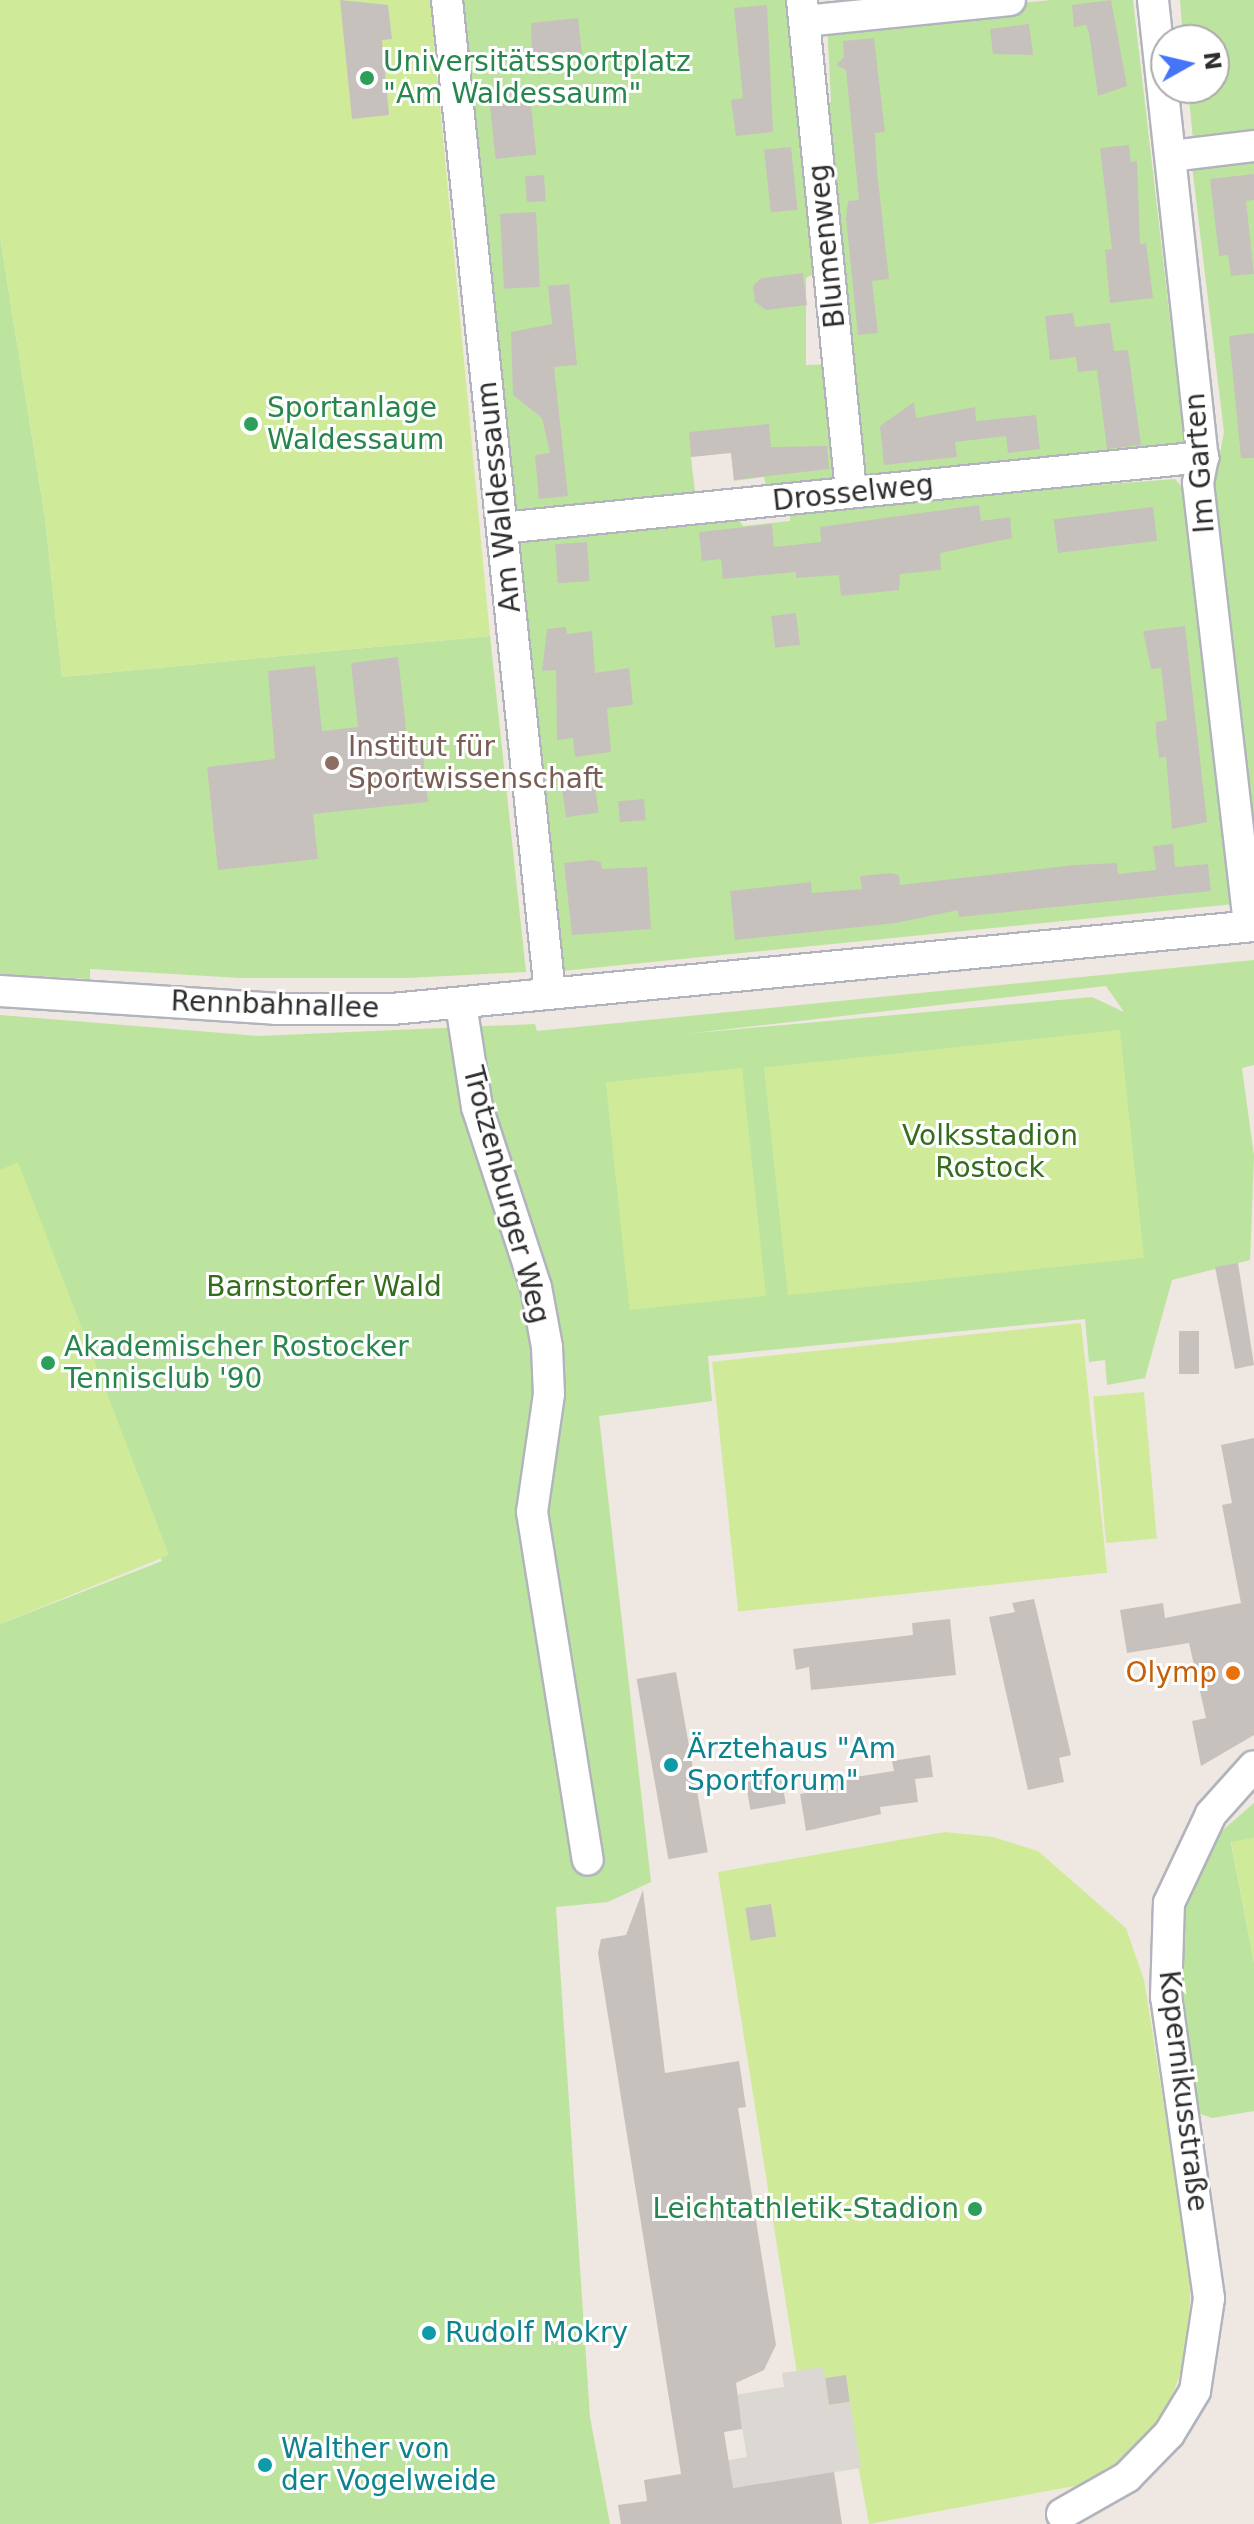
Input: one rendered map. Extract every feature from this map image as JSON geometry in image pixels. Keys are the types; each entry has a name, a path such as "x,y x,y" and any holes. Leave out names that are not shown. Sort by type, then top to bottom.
{"street":[{"name":"Am Waldessaum","path":"447,0 549,987"},
{"path":"804,10 1010,0"},
{"name":"Im Garten","path":"1153,0 1203,457 1198,483 1252,926"},
{"name":"Blumenweg","path":"804,10 851,492"},
{"path":"1171,156 1254,146"},
{"name":"Drosselweg","path":"502,528 1203,457"},
{"path":"549,987 1252,926"},
{"name":"Rennbahnallee","path":"0,991 275,1009 461,1004 549,987"},
{"name":"Trotzenburger Weg","path":"461,1004 477,1107 536,1287 547,1347 549,1394 532,1512 588,1860"},
{"name":"Kopernikusstraße","path":"1062,2514 1127,2477 1169,2434 1195,2391 1209,2298 1166,1997 1169,1903 1211,1814 1254,1766"}],"green space":[{"name":"Sportanlage Waldessaum","path":"0,0 430,0 490,636 62,677 45,518 0,237"},
{"path":"463,0 793,0 817,272 806,278 806,365 833,364 843,484 767,491 764,477 734,481 731,452 691,457 696,501 516,519"},
{"path":"1051,0 1133,0 1185,448 858,485 820,116 831,101 827,23"},
{"path":"1180,0 1254,0 1254,133 1193,140 1190,104 1230,104 1230,24 1182,24"},
{"path":"1254,157 1254,841 1214,484 1224,432 1192,166"},
{"path":"0,237 45,518 62,677 490,636 526,972 407,978 240,978 90,969 90,979 0,974"},
{"path":"1175,479 1182,487 1234,904 562,971 516,539 735,514 743,526 790,521 790,508"},
{"name":"Barnstorfer Wald","path":"1254,960 1254,1065 1242,1068 1254,1156 1250,1260 1172,1280 1145,1378 1107,1385 1105,1360 1089,1362 1085,1319 708,1356 712,1401 599,1416 651,1882 608,1902 556,1907 590,2417 610,2524 0,2524 0,1624 162,1561 0,1245 0,1015 259,1036 535,1024 537,1031","holes":["1106,986 1124,1012 1092,997 685,1034"]},
{"name":"Volksstadion Rostock","path":"1120,1030 1144,1258 788,1295 764,1067"},
{"path":"742,1068 766,1296 630,1310 606,1082"},
{"name":"Akademischer Rostocker Tennisclub '90","path":"18,1162 169,1555 0,1624 0,1170"},
{"path":"1081,1323 1107,1573 738,1611 712,1362"},
{"path":"1144,1392 1157,1538 1106,1543 1093,1396"},
{"path":"1254,1803 1254,1838 1231,1843 1254,1962 1254,2111 1212,2118 1195,2112 1175,1966 1187,1887 1216,1836"},
{"name":"Leichtathletik-Stadion","path":"945,1832 993,1837 1038,1851 1126,1928 1144,1980 1191,2274 1188,2353 1165,2415 1133,2454 1091,2483 869,2524 847,2405 803,2411 718,1872"},
{"path":"1254,1838 1254,1962 1231,1842"}],"shaded area":[{"path":"823,2367 829,2405 850,2402 861,2468 683,2496 700,2465 747,2457 740,2416 716,2398 784,2387 782,2373"}],"building":[{"name":"Universitätssportplatz \"Am Waldessaum\"","path":"340,0 388,5 392,39 382,40 389,115 352,119"},
{"path":"1111,0 1127,86 1098,96 1089,33 1086,25 1074,27 1072,5"},
{"path":"767,5 773,132 736,136 731,100 743,98 734,8"},
{"path":"578,18 582,54 532,55 531,23"},
{"path":"1029,24 1033,55 993,54 990,29"},
{"path":"874,38 885,132 875,133 877,171 889,279 872,281 878,333 858,335 846,218 848,201 859,200 846,70 836,65 844,57 843,41"},
{"path":"529,85 536,155 496,159 488,89"},
{"path":"1129,145 1131,162 1137,161 1140,244 1146,243 1153,298 1110,303 1105,250 1112,249 1100,148"},
{"path":"791,147 798,210 771,212 764,150"},
{"path":"1254,174 1254,200 1246,201 1254,274 1231,276 1228,255 1219,256 1210,179"},
{"path":"544,175 546,201 527,202 525,176"},
{"path":"536,212 540,287 504,289 500,214"},
{"path":"803,273 807,305 766,310 755,302 753,286 761,278"},
{"path":"569,284 577,365 554,367 568,496 539,499 535,455 550,453 542,418 513,395 511,332 552,324 548,286"},
{"path":"1073,313 1075,327 1110,323 1114,351 1128,350 1141,445 1107,449 1097,370 1078,372 1076,357 1050,360 1045,316"},
{"path":"1254,333 1254,458 1241,458 1229,336"},
{"path":"914,402 916,418 975,407 976,421 1036,415 1040,449 1008,453 1006,436 955,442 957,457 884,465 880,426"},
{"path":"769,424 771,447 827,446 829,469 734,480 731,453 691,457 689,432"},
{"path":"979,505 981,521 1010,517 1012,538 940,553 941,570 900,574 899,590 841,596 839,575 796,578 796,572 723,579 721,559 702,561 699,532 772,524 774,547 821,542 820,527"},
{"path":"1153,507 1157,541 1058,553 1054,519"},
{"path":"587,542 590,581 558,583 555,544"},
{"path":"796,613 800,645 775,648 771,616"},
{"path":"1185,626 1207,822 1172,829 1166,757 1159,758 1156,733 1156,722 1167,720 1161,668 1151,669 1143,631"},
{"path":"566,627 567,634 592,631 595,673 629,668 633,705 607,708 611,752 575,757 573,738 557,740 556,670 542,671 547,629"},
{"name":"Institut für Sportwissenschaft","path":"398,657 408,746 422,744 428,802 313,814 318,859 218,870 207,767 275,759 268,671 315,666 322,731 358,727 351,663"},
{"path":"594,779 599,813 566,817 561,784"},
{"path":"644,799 646,820 620,822 618,801"},
{"path":"1173,844 1175,867 1208,864 1211,891 959,917 958,910 896,923 735,940 730,891 811,882 812,893 862,889 860,876 891,873 899,875 900,885 1075,865 1117,863 1118,874 1156,870 1153,846"},
{"path":"601,862 602,869 647,867 651,929 572,935 564,863"},
{"path":"1238,1263 1254,1365 1235,1369 1215,1267"},
{"path":"1179,1331 1199,1331 1199,1374 1179,1374"},
{"path":"1254,1438 1254,1735 1201,1766 1192,1721 1206,1718 1189,1643 1127,1653 1120,1610 1163,1603 1165,1618 1241,1603 1222,1505 1232,1503 1221,1445"},
{"path":"1034,1599 1071,1755 1059,1758 1064,1782 1028,1790 989,1617 1015,1612 1012,1603"},
{"path":"950,1619 956,1675 811,1690 809,1667 796,1670 793,1649 913,1635 912,1623"},
{"name":"Ärztehaus \"Am Sportforum\"","path":"676,1672 708,1852 668,1859 637,1679"},
{"path":"930,1755 933,1777 915,1779 918,1802 880,1807 881,1814 806,1831 800,1794 838,1788 836,1780 894,1771 892,1761"},
{"path":"781,1776 786,1804 750,1810 746,1782"},
{"path":"643,1890 665,2073 739,2061 746,2107 738,2108 776,2345 764,2370 736,2383 742,2429 724,2432 733,2488 834,2472 842,2524 621,2524 618,2505 647,2501 644,2480 681,2474 598,1953 601,1939 626,1935"},
{"path":"771,1904 776,1937 750,1941 745,1908"},
{"path":"846,2375 850,2402 829,2405 825,2378"}],"place":[{"name":"Universitätssportplatz \"Am Waldessaum\"","path":"367,78"},
{"name":"Sportanlage Waldessaum","path":"251,424"},
{"name":"Institut für Sportwissenschaft","path":"332,763"},
{"name":"Akademischer Rostocker Tennisclub '90","path":"48,1363"},
{"name":"Olymp","path":"1233,1673"},
{"name":"Ärztehaus \"Am Sportforum\"","path":"671,1765"},
{"name":"Leichtathletik-Stadion","path":"975,2209"},
{"name":"Rudolf Mokry","path":"429,2333"},
{"name":"Walther von der Vogelweide","path":"265,2465"}]}
